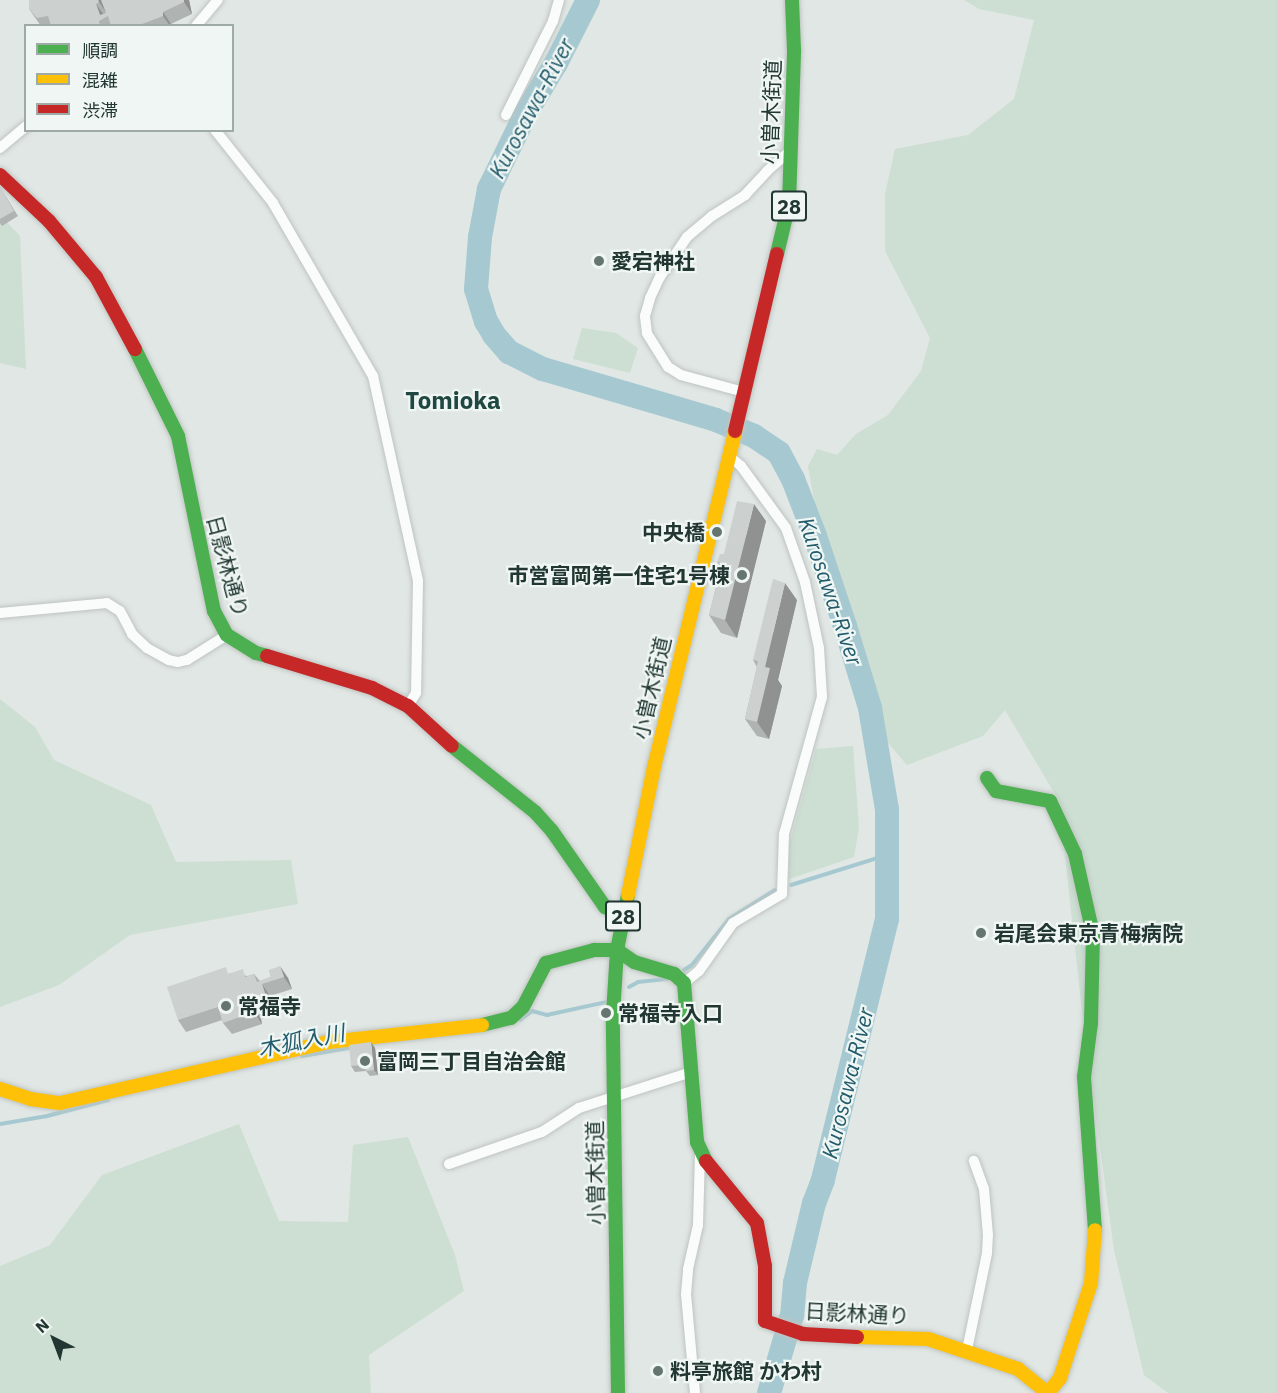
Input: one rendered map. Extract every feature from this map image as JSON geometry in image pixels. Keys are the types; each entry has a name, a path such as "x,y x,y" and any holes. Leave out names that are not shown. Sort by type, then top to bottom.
{"street":[{"path":"198,24 218,0"},
{"path":"506,115 554,21 559,0"},
{"name":"小曽木街道","path":"618,1393 613,1014 617,950 654,767 789,204 794,50 792,0"},
{"path":"0,148 24,128"},
{"path":"216,132 273,203 324,293 365,357 373,376 418,581 416,693 408,706"},
{"path":"744,392 681,375 668,367 650,340 645,316 660,277 687,237 712,216 745,195 792,149"},
{"name":"日影林通り","path":"0,175 49,221 96,277 161,398 178,436 214,611 226,635 256,653 372,688 408,706 447,742 535,812 552,831 605,907 623,914"},
{"path":"0,1089 30,1099 60,1103 329,1042 498,1023 511,1018 523,1006 546,963 594,950 608,948 617,950 634,962 674,974 684,983 699,970 733,923 782,894 784,834 822,697 819,648 805,582 786,528 730,453"},
{"path":"0,613 107,603 120,611 132,634 147,648 169,660 178,662 187,660 226,635"},
{"path":"987,778 996,791 1050,801 1075,854 1093,934 1091,1023 1084,1077 1096,1216 1091,1283 1060,1377 1048,1393"},
{"name":"日影林通り","path":"684,983 695,1132 699,1149 757,1223 765,1266 764,1318 773,1325 803,1334 847,1338 922,1338 967,1350 1018,1369 1048,1393"},
{"path":"449,1164 542,1132 579,1108 691,1072"},
{"path":"695,1393 686,1294 688,1269 698,1225 699,1149"},
{"path":"967,1350 987,1253 984,1188 974,1161"}],"green space":[{"path":"964,0 1277,0 1277,1393 1168,1393 1144,1375 1114,1250 1084,1029 1059,801 1005,710 983,736 907,765 877,730 819,529 808,466 817,449 837,455 856,434 888,415 921,371 930,338 885,251 885,194 895,149 968,135 1014,99 1034,20 979,9"},
{"path":"0,215 20,236 26,369 0,363"},
{"path":"582,328 616,333 638,348 630,373 573,359"},
{"path":"0,699 35,727 54,760 151,805 176,862 291,860 298,904 130,935 59,985 0,1007"},
{"path":"853,746 859,828 854,857 789,879 789,845 816,749"},
{"path":"239,1124 279,1221 348,1222 353,1145 408,1137 455,1255 464,1291 369,1355 371,1393 0,1393 0,1266 50,1245 102,1175"}],"building":[{"path":"29,0 98,0 96,4 100,15 106,13 101,0 184,0 163,12 163,16 142,24 110,24 108,16 99,21 100,24 50,24 48,16 37,18 29,9"},
{"path":"0,187 14,211 0,219"},
{"path":"737,501 754,504 725,620 709,615 722,563 717,562 720,554 724,554"},
{"path":"773,579 785,583 765,667 770,668 757,722 745,719 758,661 753,660"},
{"name":"常福寺","path":"280,966 284,977 262,984 268,1002 252,1007 254,1012 223,1023 218,1007 178,1020 167,987 226,967 228,974 243,969 245,977 254,974 257,982 271,977 269,970"},
{"name":"富岡三丁目自治会館","path":"371,1042 374,1070 366,1071 364,1065 351,1066 349,1045"}],"waterway":[{"name":"Kurosawa-River","path":"588,0 556,63 527,111 489,189 480,237 476,289 486,321 494,335 509,352 543,369 716,420 754,436 779,453 793,479 815,536 870,708 887,810 887,919 823,1180 814,1203 795,1283 792,1315 769,1393"},
{"name":"木狐入川","path":"791,885 887,855"},
{"name":"木狐入川","path":"684,970 692,965 729,919 775,890"},
{"name":"木狐入川","path":"629,987 638,982 668,979"},
{"name":"木狐入川","path":"520,1020 532,1011 547,1015 606,1002"},
{"name":"木狐入川","path":"302,1056 354,1047"},
{"name":"木狐入川","path":"0,1124 47,1116 108,1100"}],"traffic: fast":[{"path":"777,254 789,204 794,50 792,0"},
{"path":"135,349 178,436 214,611 227,635 256,653 267,656"},
{"path":"452,746 535,812 552,831 605,907 623,914"},
{"path":"987,778 996,791 1050,801 1075,854 1093,934 1091,1023 1084,1077 1095,1230"},
{"path":"618,1393 613,1014 617,950 628,895"},
{"path":"482,1025 511,1018 523,1007 546,963 594,950 617,950 634,962 674,974 684,983 697,1142 706,1161"}],"traffic: slow":[{"path":"628,895 654,767 735,431"},
{"path":"0,1089 30,1099 60,1103 329,1042 482,1025"},
{"path":"857,1337 928,1339 1018,1369 1048,1393 1060,1378 1091,1283 1095,1230"}],"traffic: jam":[{"path":"0,175 49,221 96,277 135,349"},
{"path":"735,431 777,254"},
{"path":"267,656 372,688 408,706 452,746"},
{"path":"706,1161 757,1223 765,1266 765,1321 803,1334 857,1337"}],"place":[{"name":"愛宕神社","path":"599,261"},
{"name":"中央橋","path":"717,532"},
{"name":"市営富岡第一住宅1号棟","path":"742,575"},
{"name":"岩尾会東京青梅病院","path":"981,933"},
{"name":"常福寺","path":"226,1006"},
{"name":"常福寺入口","path":"606,1013"},
{"name":"富岡三丁目自治会館","path":"365,1061"},
{"name":"料亭旅館 かわ村","path":"658,1371"}],"district":[{"name":"Tomioka","path":"453,401"}]}
